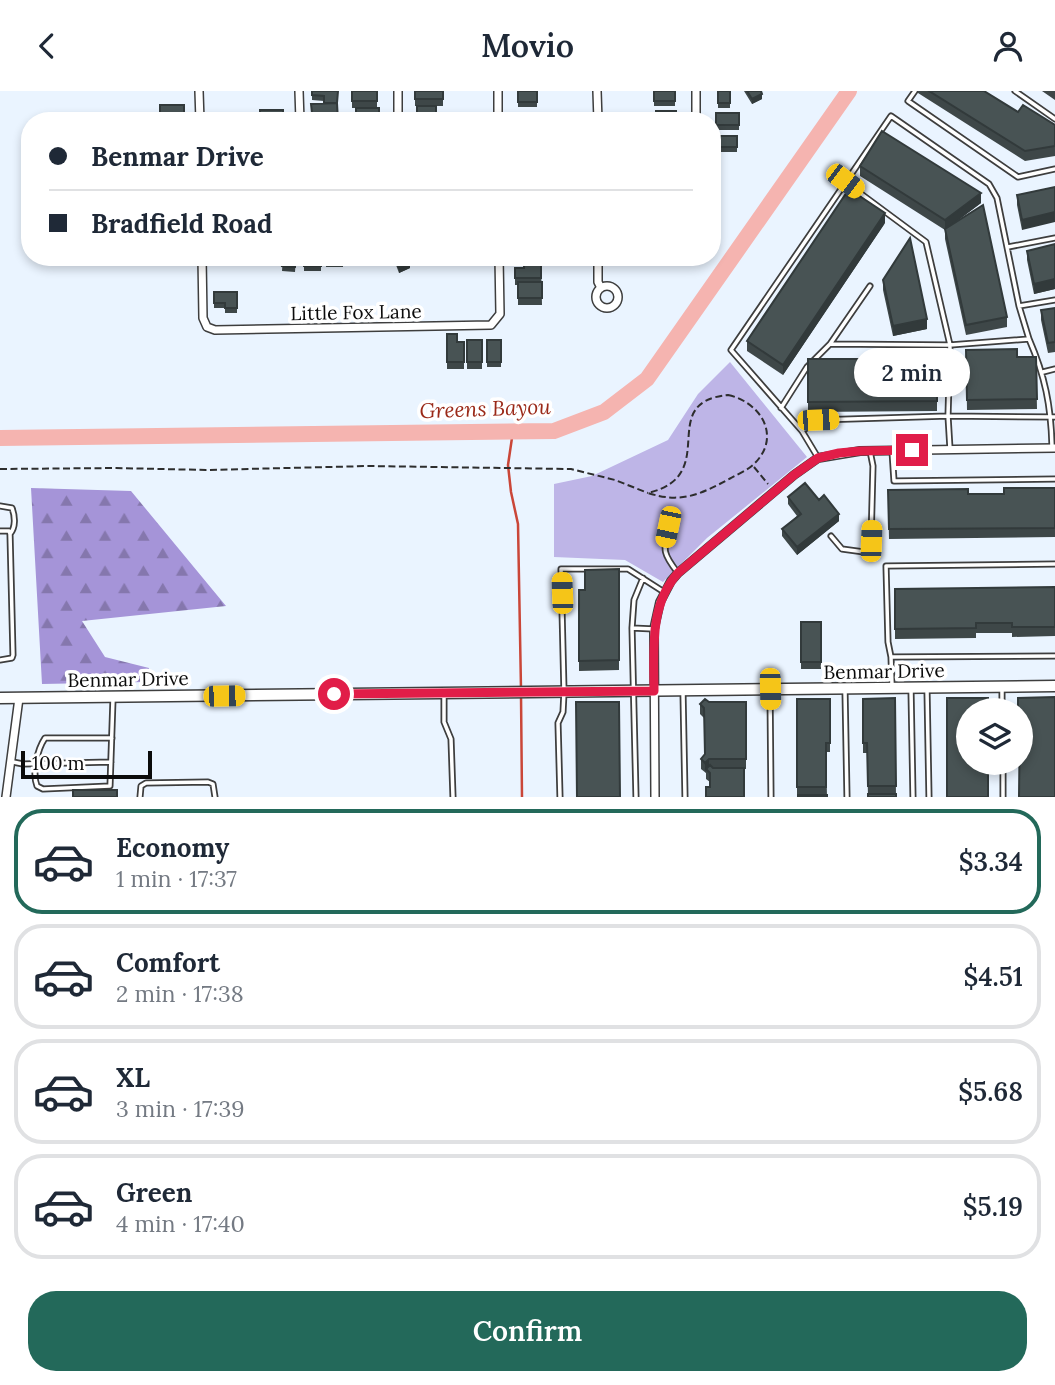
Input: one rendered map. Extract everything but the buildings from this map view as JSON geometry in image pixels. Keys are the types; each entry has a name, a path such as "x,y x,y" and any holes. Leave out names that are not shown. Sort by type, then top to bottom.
{"street":[{"path":"199,91 200,112"},
{"path":"299,91 300,112"},
{"path":"398,91 398,112"},
{"path":"498,91 498,112"},
{"path":"597,91 598,112"},
{"path":"696,91 696,112"},
{"name":"Little Fox Lane","path":"202,266 203,318 207,327 232,330 491,325 500,314 499,266"},
{"path":"598,266 598,282 601,288"},
{"path":"656,797 654,629 664,592 678,573 818,458 839,453 870,451 1054,448"},
{"name":"Benmar Drive","path":"0,698 1055,686"},
{"path":"6,797 19,698"}],"lane":[{"path":"915,91 908,101 1018,177 1055,169"},
{"path":"1015,91 1055,119"},
{"path":"818,458 802,431 731,350 891,116 989,184 997,198 1018,306 1043,372 1053,417 1054,448"},
{"path":"845,181 926,242 950,345 950,449"},
{"path":"1008,247 1055,238"},
{"path":"781,409 807,367 830,344 870,286"},
{"path":"1018,306 1055,300"},
{"path":"830,344 950,345 1029,339"},
{"path":"1043,372 1055,369"},
{"path":"802,431 818,420 948,416 1053,417"},
{"path":"831,536 842,549 864,552 869,548 873,466 870,451"},
{"path":"892,451 894,481 1055,479"},
{"path":"0,506 12,508 14,527 10,534 13,655 12,658 0,660"},
{"path":"668,527 665,556 678,573"},
{"path":"0,530 9,531 10,534"},
{"path":"892,688 886,566 1055,564"},
{"path":"559,797 558,723 563,712 564,692 561,569 628,569 664,592"},
{"path":"636,797 632,628 634,600 643,578"},
{"path":"632,628 654,629"},
{"path":"891,657 1055,656"},
{"path":"1002,687 1002,698"},
{"path":"911,688 913,797"},
{"path":"927,688 929,797"},
{"path":"770,689 771,797"},
{"path":"845,689 847,797"},
{"path":"683,691 685,797"},
{"path":"444,693 444,722 451,739 453,797"},
{"path":"112,738 45,738 40,745 35,780 37,786 43,789 110,786 114,697"},
{"path":"11,761 37,764 111,762"},
{"path":"1003,775 1003,797"},
{"path":"139,797 141,786 146,783 208,782 213,784 215,797"}],"path":[{"path":"0,469 206,470 369,466 571,469 615,480 648,493 672,498 701,494 753,466 764,451 766,440 766,426 761,414 752,404 728,395 704,401 690,420 689,456 680,477 671,485 648,493"},
{"path":"753,466 768,484"}],"green space":[{"path":"31,488 131,491 226,606 82,621 105,657 149,668 145,682 42,684"}],"shaded area":[{"path":"730,362 807,457 707,538 663,582 625,560 554,557 554,484 592,476 668,440 698,394"}],"waterway":[{"name":"Greens Bayou","path":"0,438 554,431 604,412 647,379 849,91"},
{"path":"513,431 508,465 518,524 521,689"},
{"path":"521,695 522,797"}],"route":[{"path":"334,694 654,691 654,629 664,592 678,573 818,458 860,451 912,450"}]}
